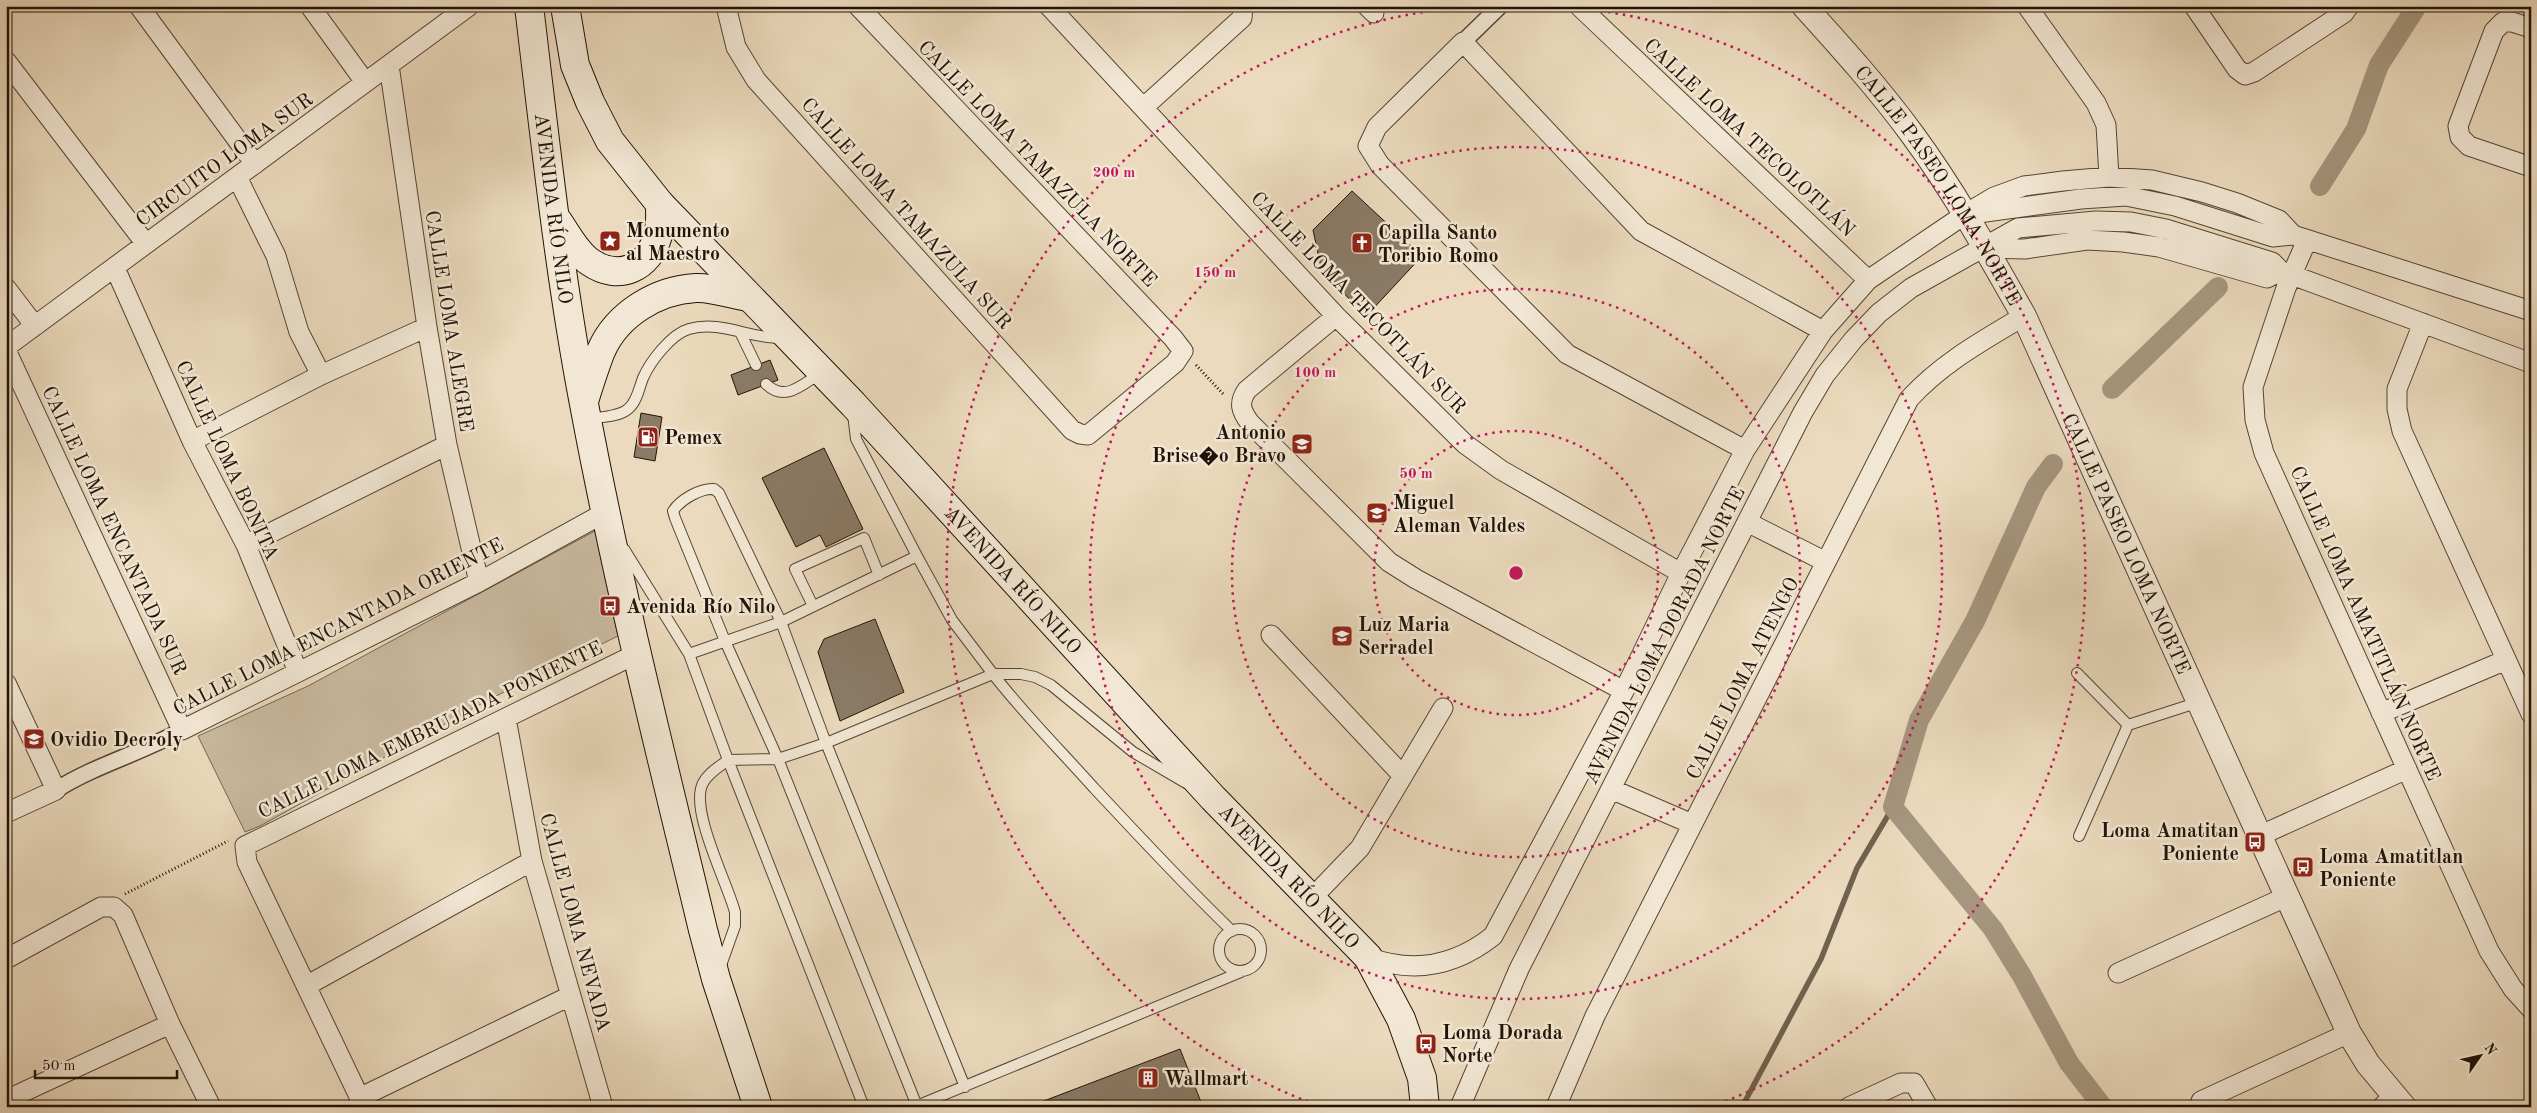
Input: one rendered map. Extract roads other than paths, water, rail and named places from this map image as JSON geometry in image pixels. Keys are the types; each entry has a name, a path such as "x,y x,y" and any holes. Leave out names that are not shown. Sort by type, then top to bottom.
{"main road":[{"name":"AVENIDA RÍO NILO","path":"529,6 554,215 585,411 606,517 636,654 716,979 758,1107"},
{"name":"AVENIDA RÍO NILO","path":"565,6 575,65 590,102 610,141 660,204 852,404 1213,798 1368,957 1401,1019 1422,1078 1425,1107"},
{"path":"554,215 588,262 604,270 616,273 632,269 652,250 659,234 660,204"},
{"path":"585,411 602,349 617,328 635,309 653,298 676,291 698,288 749,297"}],"street":[{"path":"139,6 255,164"},
{"path":"310,6 365,82"},
{"name":"CIRCUITO LOMA SUR","path":"6,348 469,6"},
{"name":"CALLE LOMA TAMAZULA SUR","path":"726,6 736,47 756,80 1066,422 1080,434 1088,435 1175,363 1183,351"},
{"name":"CALLE LOMA TAMAZULA NORTE","path":"858,6 1174,338 1183,351"},
{"name":"CALLE LOMA TECOTLÁN SUR","path":"1049,6 1336,316 1465,444 1501,470 1681,573"},
{"path":"1144,107 1242,18 1243,6"},
{"path":"1500,6 1377,127 1368,146 1380,165 1567,354 1745,450"},
{"name":"CALLE LOMA TECOLOTLÁN","path":"1579,6 1868,280"},
{"name":"CALLE PASEO LOMA NORTE","path":"1804,6 1852,59 1913,135 1985,248 2024,316 2349,1033 2393,1103"},
{"path":"2027,6 2096,103 2106,125 2109,177"},
{"path":"2194,6 2237,69 2245,75 2254,72 2344,13 2349,6"},
{"path":"2531,28 2512,22 2503,22 2494,31 2458,126 2460,137 2469,146 2531,167"},
{"path":"1463,42 1640,231 1823,331"},
{"path":"6,61 146,244"},
{"name":"CALLE LOMA ALEGRE","path":"389,65 426,326 447,445 478,582"},
{"path":"237,177 276,256 299,332 321,375"},
{"name":"AVENIDA LOMA DORADA NORTE","path":"1368,957 1397,966 1428,966 1456,959 1493,936 1624,691 1681,573 1745,450 1823,331 1868,280 1994,197 2024,186 2109,177 2152,180 2202,192 2279,220 2300,238"},
{"name":"AVENIDA LOMA DORADA NORTE","path":"1964,215 2081,199 2126,196 2175,206 2273,238 2300,238 2531,311"},
{"name":"AVENIDA LOMA DORADA NORTE","path":"1464,1104 1519,969 1803,412 1825,375 1854,339 1879,313 1911,288 2018,228 2096,221 2131,222 2166,229 2272,262 2286,273 2531,362"},
{"name":"CALLE LOMA AMATITLÁN NORTE","path":"2300,238 2286,273 2253,387 2254,420 2264,453 2489,951 2513,989 2531,1008"},
{"name":"CALLE LOMA BONITA","path":"115,268 192,441 246,545 298,672"},
{"path":"6,288 35,326"},
{"path":"1336,316 1247,390 1241,399 1240,408 1250,423 1390,562 1416,579 1624,691"},
{"name":"CALLE LOMA ATENGO","path":"1556,1107 1595,1016 1909,399 1927,379 1953,358 2024,316"},
{"path":"2422,323 2398,389 2397,409 2402,431 2531,714"},
{"path":"192,441 321,375 426,326"},
{"name":"CALLE LOMA ENCANTADA SUR","path":"6,348 182,730"},
{"path":"246,545 447,445"},
{"name":"CALLE LOMA ENCANTADA ORIENTE","path":"6,813 56,790 74,779 162,742 182,730 606,517"},
{"path":"1747,522 1826,562"},
{"path":"1271,635 1403,776"},
{"name":"CALLE LOMA EMBRUJADA PONIENTE","path":"306,986 247,862 245,846 636,654"},
{"path":"2381,713 2506,660"},
{"path":"6,683 56,790"},
{"path":"1312,898 1360,848 1444,708"},
{"name":"CALLE LOMA NEVADA","path":"506,718 532,861 603,1107"},
{"path":"2259,836 2407,769"},
{"path":"1611,789 1692,824"},
{"path":"532,861 306,986 361,1102 570,996"},
{"path":"2118,973 2288,896"},
{"path":"6,959 108,907 123,915 170,1024 210,1107"},
{"path":"6,1100 170,1024"},
{"path":"2201,1101 2349,1033"},
{"path":"1849,1107 1901,1083 1914,1083 1928,1107"}],"lane":[{"path":"585,411 627,410 633,404 644,377 657,354 687,330 718,326 741,334 766,338 788,338"},
{"path":"741,334 756,366"},
{"path":"766,384 773,391 789,392 822,373"},
{"path":"852,404 856,439 952,620 1017,704 1187,888 1232,931"},
{"path":"965,1087 826,743 781,622 719,494 714,489 706,488 678,504 673,511 725,641 778,759 915,1106 965,1087 1249,970 1259,960 1261,946 1253,933 1239,929 1232,931 1222,940 1220,958 1229,968 1242,972"},
{"path":"606,517 689,654 728,760 864,1107"},
{"path":"813,606 795,569 864,538 879,575"},
{"path":"689,654 781,622 917,556"},
{"path":"2077,673 2128,725"},
{"path":"716,979 735,926 735,912 700,812 699,794 703,783 711,773 728,760 778,759 826,743 993,674 1020,674 1035,677 1051,685 1140,756 1213,798"},
{"path":"2080,836 2128,725 2199,702"}],"waterway":[{"path":"2320,186 2356,129 2379,65 2417,6"},
{"path":"2112,389 2218,287"},
{"path":"2053,464 2036,487 1975,621 1919,720 1893,807 1993,929 2022,976 2069,1063 2103,1107"},
{"path":"1742,1107 1821,959 1857,868 1893,807"}],"place":[{"name":"Monumento al Maestro","path":"610,241"},
{"name":"Capilla Santo Toribio Romo","path":"1362,243"},
{"name":"Pemex","path":"648,437"},
{"name":"Antonio Brise�o Bravo","path":"1302,444"},
{"name":"Miguel Aleman Valdes","path":"1377,513"},
{"name":"Avenida Río Nilo","path":"610,606"},
{"name":"Luz Maria Serradel","path":"1342,636"},
{"name":"Ovidio Decroly","path":"34,739"},
{"name":"Loma Amatitan Poniente","path":"2255,842"},
{"name":"Loma Amatitlan Poniente","path":"2303,867"},
{"name":"Loma Dorada Norte","path":"1426,1044"},
{"name":"Wallmart","path":"1148,1078"}]}
